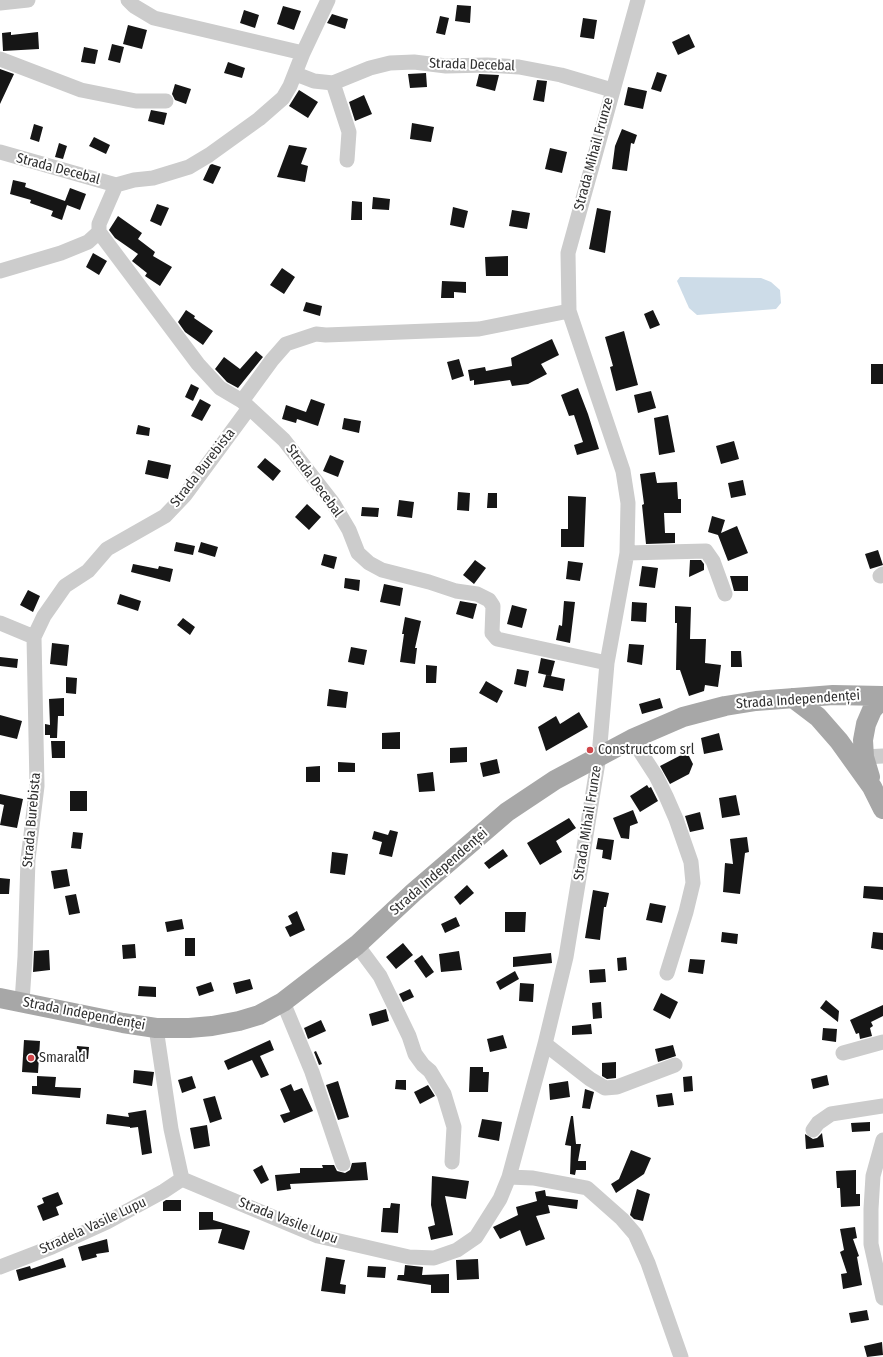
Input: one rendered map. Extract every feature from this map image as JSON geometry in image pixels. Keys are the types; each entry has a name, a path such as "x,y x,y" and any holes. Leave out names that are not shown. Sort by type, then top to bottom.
{"main road":[{"name":"Strada Independenței","path":"0,998 122,1024 156,1028 189,1028 239,1021 259,1015 283,1002 357,945 414,892 507,812 555,780 632,739 684,718 725,706 833,695 883,697"},
{"path":"883,697 872,710 866,724 863,740 874,756 878,787 883,809"},
{"path":"792,698 818,718 840,741 878,787"}],"street":[{"path":"0,4 28,0"},
{"path":"128,0 134,6 154,18 303,53"},
{"name":"Strada Decebal","path":"0,152 116,185 168,174 188,167 209,155 259,119 283,98 296,74 303,53 328,0"},
{"name":"Strada Mihail Frunze","path":"509,1177 545,1044 566,957 599,756 607,663 627,553 628,503 623,471 569,311 568,253 638,0"},
{"path":"0,59 82,90 136,101 166,101"},
{"name":"Strada Decebal","path":"296,74 314,81 334,83 370,68 390,63 414,62 446,66 488,65 520,67 561,75 612,90"},
{"path":"334,83 349,132 347,160"},
{"name":"Strada Decebal","path":"116,185 99,224 99,232 198,364 220,388 246,405 284,440 318,482 349,530 358,553 369,563 382,570 429,582 456,591 478,594 489,600 493,606 492,633 497,639 607,663"},
{"path":"0,271 61,253 88,242 99,232"},
{"name":"Strada Burebista","path":"22,1002 28,859 37,786 34,637 44,616 65,586 88,571 107,549 165,516 185,496 246,405 264,371 286,344 316,334 326,335 408,332 479,328 569,311"},
{"path":"627,553 706,551 713,561 725,594"},
{"path":"0,623 34,637"},
{"path":"632,739 656,776 666,796 676,819 691,862 693,883 686,912 667,973"},
{"path":"357,945 380,976 409,1036 415,1054 423,1065 430,1071 444,1094 454,1127 452,1162"},
{"path":"283,1002 314,1079 343,1164"},
{"path":"156,1028 172,1129 182,1179"},
{"path":"843,1053 883,1042"},
{"path":"545,1044 590,1080 605,1088 617,1087 675,1065"},
{"path":"813,1130 818,1123 831,1114 883,1106"},
{"path":"883,1140 873,1176 871,1244 883,1298"},
{"path":"509,1177 534,1178 587,1188 622,1219 635,1234 648,1263 681,1357"},
{"name":"Strada Vasile Lupu","path":"182,1179 318,1236 409,1257 434,1258 457,1250 476,1237 500,1199 509,1177"},
{"name":"Stradela Vasile Lupu","path":"0,1267 52,1247 107,1222 164,1191 182,1179"}],"water":[{"path":"680,277 761,278 771,282 780,290 781,303 776,309 697,315 689,308 677,281"}],"building":[{"path":"457,5 471,6 470,23 455,21"},
{"path":"283,6 301,11 294,30 277,24"},
{"path":"244,10 259,15 255,28 240,23"},
{"path":"332,14 348,19 345,29 327,23"},
{"path":"440,16 449,18 445,35 436,33"},
{"path":"583,18 597,20 594,39 580,37"},
{"path":"128,25 147,30 142,49 123,44"},
{"path":"11,32 11,35 38,32 39,49 3,51 2,33"},
{"path":"689,34 695,47 678,55 672,42"},
{"path":"112,44 124,47 120,63 108,60"},
{"path":"84,47 98,50 95,64 81,62"},
{"path":"228,62 245,68 242,78 224,73"},
{"path":"0,69 14,74 0,104"},
{"path":"657,72 667,75 661,92 651,89"},
{"path":"426,73 427,87 410,88 408,74"},
{"path":"479,74 499,75 495,91 476,86"},
{"path":"537,80 547,81 544,102 533,100"},
{"path":"175,84 191,89 186,104 175,100 172,94"},
{"path":"628,87 647,91 643,109 624,105"},
{"path":"299,90 318,102 308,118 289,106"},
{"path":"364,95 372,114 355,121 349,102"},
{"path":"151,110 167,113 164,125 148,121"},
{"path":"412,123 434,127 431,142 410,139"},
{"path":"34,124 43,127 39,142 30,139"},
{"path":"622,129 637,135 634,144 631,143 627,171 612,169 615,146"},
{"path":"94,137 110,145 106,154 89,146"},
{"path":"59,143 67,146 63,159 55,157"},
{"path":"289,145 307,148 301,164 308,166 305,182 277,177"},
{"path":"550,148 567,152 562,173 545,169"},
{"path":"212,164 221,167 213,184 203,180 210,165"},
{"path":"13,180 26,183 25,187 65,201 70,188 86,194 80,210 67,205 62,220 51,216 53,211 30,203 31,200 10,194"},
{"path":"373,197 390,199 389,210 372,209"},
{"path":"352,201 362,202 362,220 351,220"},
{"path":"157,204 169,208 161,226 150,221"},
{"path":"453,207 468,211 464,228 450,225"},
{"path":"597,208 611,211 605,253 589,249"},
{"path":"512,210 530,213 527,229 509,226"},
{"path":"118,216 142,233 138,239 155,252 153,256 172,267 160,286 145,276 147,273 132,261 138,254 115,238 109,230"},
{"path":"93,253 107,261 99,275 86,267"},
{"path":"508,256 508,276 486,276 485,257"},
{"path":"282,268 295,277 284,294 270,285"},
{"path":"442,281 466,282 466,293 454,292 454,298 441,298"},
{"path":"306,302 322,306 320,316 303,311"},
{"path":"186,310 195,316 194,318 213,331 203,345 185,332 178,322"},
{"path":"653,310 660,325 650,329 644,314"},
{"path":"624,331 638,385 616,391 610,367 613,366 605,337"},
{"path":"552,339 559,355 541,364 547,374 528,384 512,386 510,380 474,385 474,380 470,381 468,370 485,367 486,371 512,366 511,358"},
{"path":"256,351 263,357 238,388 227,382 215,369 224,357 240,369"},
{"path":"459,359 464,376 452,380 447,362"},
{"path":"871,364 883,364 883,384 871,384"},
{"path":"191,384 199,388 193,401 185,397"},
{"path":"578,388 599,449 577,455 574,445 583,442 574,415 569,416 561,395"},
{"path":"651,391 656,408 638,413 634,395"},
{"path":"200,399 211,405 202,421 191,416"},
{"path":"311,399 325,404 318,426 297,419 296,423 282,419 286,405 306,412"},
{"path":"668,415 675,452 659,455 654,418"},
{"path":"344,418 361,421 359,433 342,429"},
{"path":"138,425 150,428 149,436 136,434"},
{"path":"734,441 739,459 721,464 716,446"},
{"path":"330,455 344,461 338,477 323,471"},
{"path":"265,458 281,471 273,481 257,467"},
{"path":"148,460 171,465 168,479 145,474"},
{"path":"655,472 657,483 677,482 678,499 681,499 681,513 664,513 665,533 675,533 675,543 646,544 642,505 644,504 640,474"},
{"path":"743,480 746,495 731,498 728,483"},
{"path":"458,492 470,493 469,511 457,510"},
{"path":"488,493 497,493 497,508 487,508"},
{"path":"568,496 586,497 584,547 561,547 561,529 568,529"},
{"path":"399,500 414,502 412,518 397,516"},
{"path":"307,504 321,517 309,530 295,517"},
{"path":"362,507 379,508 378,517 361,516"},
{"path":"712,516 725,520 721,533 737,526 748,553 728,561 718,535 708,532"},
{"path":"176,542 195,546 193,555 174,551"},
{"path":"201,542 218,547 215,557 198,552"},
{"path":"878,550 883,565 870,569 865,554"},
{"path":"324,554 337,557 334,569 321,565"},
{"path":"475,560 486,568 474,584 463,575"},
{"path":"690,560 701,560 704,564 704,570 689,577"},
{"path":"568,561 583,563 580,581 566,579"},
{"path":"133,564 158,569 159,566 173,569 170,582 131,572"},
{"path":"642,566 658,568 655,588 639,586"},
{"path":"730,576 748,576 748,591 734,591"},
{"path":"345,578 360,580 359,591 344,588"},
{"path":"384,584 403,588 400,606 380,602"},
{"path":"28,590 40,596 33,612 20,605"},
{"path":"120,594 141,601 138,611 117,604"},
{"path":"460,601 477,604 473,619 456,614"},
{"path":"564,601 575,602 570,643 556,640 559,625 562,626"},
{"path":"632,602 647,603 646,622 631,621"},
{"path":"512,605 527,609 522,628 507,624"},
{"path":"675,606 691,607 690,639 706,639 705,663 721,665 718,687 705,685 704,691 689,696 680,670 676,670 677,623 675,623"},
{"path":"405,617 421,621 415,648 417,648 415,664 400,662"},
{"path":"183,618 195,627 190,635 177,625"},
{"path":"52,643 69,645 67,666 50,664"},
{"path":"629,644 644,645 642,665 627,662"},
{"path":"351,647 367,650 364,665 348,662"},
{"path":"731,651 741,651 742,667 731,667"},
{"path":"0,657 18,659 17,668 0,666"},
{"path":"541,658 555,661 551,676 538,673"},
{"path":"426,665 437,666 436,683 426,683"},
{"path":"517,669 529,671 526,687 514,684"},
{"path":"546,675 565,679 563,691 543,687"},
{"path":"66,677 77,678 76,694 66,693"},
{"path":"486,681 503,691 497,703 479,693"},
{"path":"329,689 348,692 346,708 327,706"},
{"path":"64,698 64,716 58,716 57,738 50,738 50,735 45,735 45,724 50,725 49,699"},
{"path":"660,698 663,708 642,714 639,704"},
{"path":"579,712 588,727 546,751 538,727 556,716 560,724"},
{"path":"0,715 22,721 17,739 0,735"},
{"path":"400,732 400,749 382,749 382,733"},
{"path":"719,733 723,750 704,754 701,738"},
{"path":"51,741 65,741 65,758 52,758"},
{"path":"467,747 467,762 450,763 450,748"},
{"path":"687,752 693,764 689,774 670,784 660,766"},
{"path":"497,759 500,773 483,777 480,763"},
{"path":"338,762 355,763 355,772 338,772"},
{"path":"320,766 320,782 306,782 306,767"},
{"path":"433,772 435,791 419,792 417,774"},
{"path":"647,785 649,788 651,787 658,801 640,812 630,796"},
{"path":"70,791 87,791 87,811 70,811"},
{"path":"0,794 23,799 17,828 0,825 4,805 0,804"},
{"path":"736,795 740,815 722,818 719,798"},
{"path":"633,810 638,823 630,826 629,839 621,838 613,818"},
{"path":"700,812 704,829 690,832 685,816"},
{"path":"569,818 576,828 556,841 562,852 540,865 527,843"},
{"path":"390,830 398,832 392,857 379,854 382,842 372,839 374,831 388,835"},
{"path":"73,832 83,833 81,849 71,848"},
{"path":"747,837 749,852 745,853 740,894 723,892 725,863 733,864 730,839"},
{"path":"598,838 614,840 611,860 602,858 603,850 596,849"},
{"path":"503,849 508,856 489,869 484,863"},
{"path":"332,852 348,854 345,875 330,873"},
{"path":"67,869 70,886 54,889 51,871"},
{"path":"0,878 10,879 9,894 0,894"},
{"path":"467,885 474,893 460,905 454,897"},
{"path":"864,886 883,887 883,900 863,898"},
{"path":"593,890 609,893 606,907 604,907 600,940 585,938"},
{"path":"76,894 80,913 69,915 65,896"},
{"path":"650,903 666,906 662,923 646,920"},
{"path":"297,911 305,930 290,937 285,927 292,924 288,916"},
{"path":"505,912 526,912 525,932 505,932"},
{"path":"456,917 460,926 445,933 441,924"},
{"path":"182,919 184,929 167,932 165,922"},
{"path":"722,932 738,934 737,944 721,942"},
{"path":"873,932 883,933 883,950 871,948"},
{"path":"185,938 195,938 195,956 185,956"},
{"path":"403,943 413,955 396,969 386,957"},
{"path":"135,944 136,958 123,959 122,945"},
{"path":"49,950 50,970 33,972 34,951"},
{"path":"459,951 462,970 441,972 439,954"},
{"path":"551,953 552,963 513,967 513,957"},
{"path":"422,955 434,972 426,978 414,961"},
{"path":"626,957 627,970 618,971 617,958"},
{"path":"690,959 705,960 703,974 688,972"},
{"path":"605,969 606,982 590,983 589,970"},
{"path":"515,971 519,979 500,990 496,982"},
{"path":"250,979 253,989 236,994 233,983"},
{"path":"211,982 214,991 199,996 196,987"},
{"path":"520,983 534,984 533,1002 519,1001"},
{"path":"139,986 156,987 156,997 138,996"},
{"path":"410,989 414,997 403,1002 399,994"},
{"path":"661,993 678,1002 670,1019 653,1010"},
{"path":"826,1000 839,1011 838,1022 820,1008"},
{"path":"601,1002 602,1018 593,1019 592,1003"},
{"path":"883,1005 883,1016 871,1022 873,1026 870,1028 872,1036 860,1039 859,1033 856,1034 850,1020"},
{"path":"386,1009 389,1021 372,1026 369,1014"},
{"path":"321,1020 326,1031 308,1039 304,1028"},
{"path":"591,1024 592,1034 572,1035 572,1026"},
{"path":"823,1028 837,1029 836,1042 822,1040"},
{"path":"503,1035 507,1048 490,1052 487,1039"},
{"path":"24,1040 40,1041 38,1073 22,1072"},
{"path":"270,1040 274,1050 260,1056 269,1075 261,1078 252,1060 228,1070 224,1061"},
{"path":"673,1045 676,1056 658,1062 655,1049"},
{"path":"77,1046 89,1047 88,1059 76,1058"},
{"path":"316,1051 322,1064 319,1065 314,1052"},
{"path":"616,1062 616,1078 607,1079 602,1076 602,1063"},
{"path":"470,1067 483,1067 483,1072 489,1072 488,1092 469,1092"},
{"path":"134,1070 154,1072 152,1086 133,1083"},
{"path":"827,1075 829,1085 813,1089 811,1079"},
{"path":"37,1076 56,1077 55,1087 81,1088 80,1098 32,1094 32,1086 37,1086"},
{"path":"192,1076 196,1088 182,1093 178,1080"},
{"path":"692,1076 693,1091 684,1092 683,1077"},
{"path":"396,1080 406,1080 406,1090 395,1089"},
{"path":"338,1081 349,1117 338,1120 326,1085"},
{"path":"568,1081 570,1097 550,1100 549,1084"},
{"path":"291,1084 294,1091 302,1088 313,1111 284,1123 280,1115 290,1112 280,1089"},
{"path":"428,1085 435,1096 420,1104 414,1092"},
{"path":"585,1089 594,1092 590,1109 582,1108"},
{"path":"672,1093 674,1105 658,1107 656,1095"},
{"path":"215,1096 222,1119 210,1123 203,1099"},
{"path":"146,1110 152,1153 142,1155 138,1127 130,1128 106,1124 107,1114 129,1117 128,1113"},
{"path":"571,1116 573,1116 576,1144 581,1144 578,1161 586,1161 586,1170 576,1170 575,1175 570,1174 571,1146 565,1145"},
{"path":"482,1119 502,1122 499,1141 478,1137"},
{"path":"870,1122 870,1131 852,1132 851,1123"},
{"path":"207,1125 210,1146 194,1149 190,1128"},
{"path":"822,1133 824,1147 806,1149 805,1134 813,1139 817,1138"},
{"path":"631,1150 651,1158 644,1174 616,1193 611,1184 619,1179"},
{"path":"366,1162 368,1180 290,1184 291,1189 277,1191 275,1175 300,1173 300,1168 323,1168 322,1165 334,1165 337,1171 345,1173 350,1170 352,1163"},
{"path":"262,1165 269,1180 261,1184 253,1170"},
{"path":"856,1170 856,1194 860,1194 860,1206 841,1207 840,1188 837,1188 836,1171"},
{"path":"432,1176 469,1181 466,1199 445,1196 453,1235 431,1240 428,1227 435,1225 431,1205"},
{"path":"637,1189 650,1194 643,1221 634,1219 630,1215"},
{"path":"545,1190 546,1196 578,1200 577,1209 548,1205 550,1213 536,1216 545,1239 526,1246 520,1230 500,1239 493,1227 518,1215 516,1207 537,1201 535,1192"},
{"path":"58,1192 63,1204 56,1207 59,1215 43,1221 37,1206 44,1203 42,1198"},
{"path":"166,1200 181,1200 181,1211 163,1211 163,1202"},
{"path":"391,1203 400,1204 398,1233 381,1232 383,1208 390,1208"},
{"path":"199,1212 213,1212 213,1220 250,1231 244,1250 218,1243 222,1229 199,1230"},
{"path":"855,1227 857,1238 853,1239 859,1256 857,1257 862,1285 843,1289 841,1274 847,1273 840,1252 844,1250 840,1229"},
{"path":"107,1239 109,1252 96,1254 97,1257 82,1261 78,1247"},
{"path":"326,1257 345,1260 340,1284 346,1285 345,1294 321,1291"},
{"path":"63,1258 66,1267 19,1281 16,1270 30,1266 31,1269"},
{"path":"478,1259 479,1279 457,1280 456,1260"},
{"path":"405,1265 423,1267 422,1275 449,1274 449,1293 431,1293 431,1285 397,1280 398,1275 404,1275"},
{"path":"368,1266 386,1267 385,1278 367,1277"},
{"path":"867,1310 869,1320 851,1323 849,1313"},
{"path":"882,1342 883,1355 867,1357 864,1346"}],"place":[{"name":"Constructcom srl","path":"590,750"},
{"name":"Smarald","path":"31,1058"}]}
